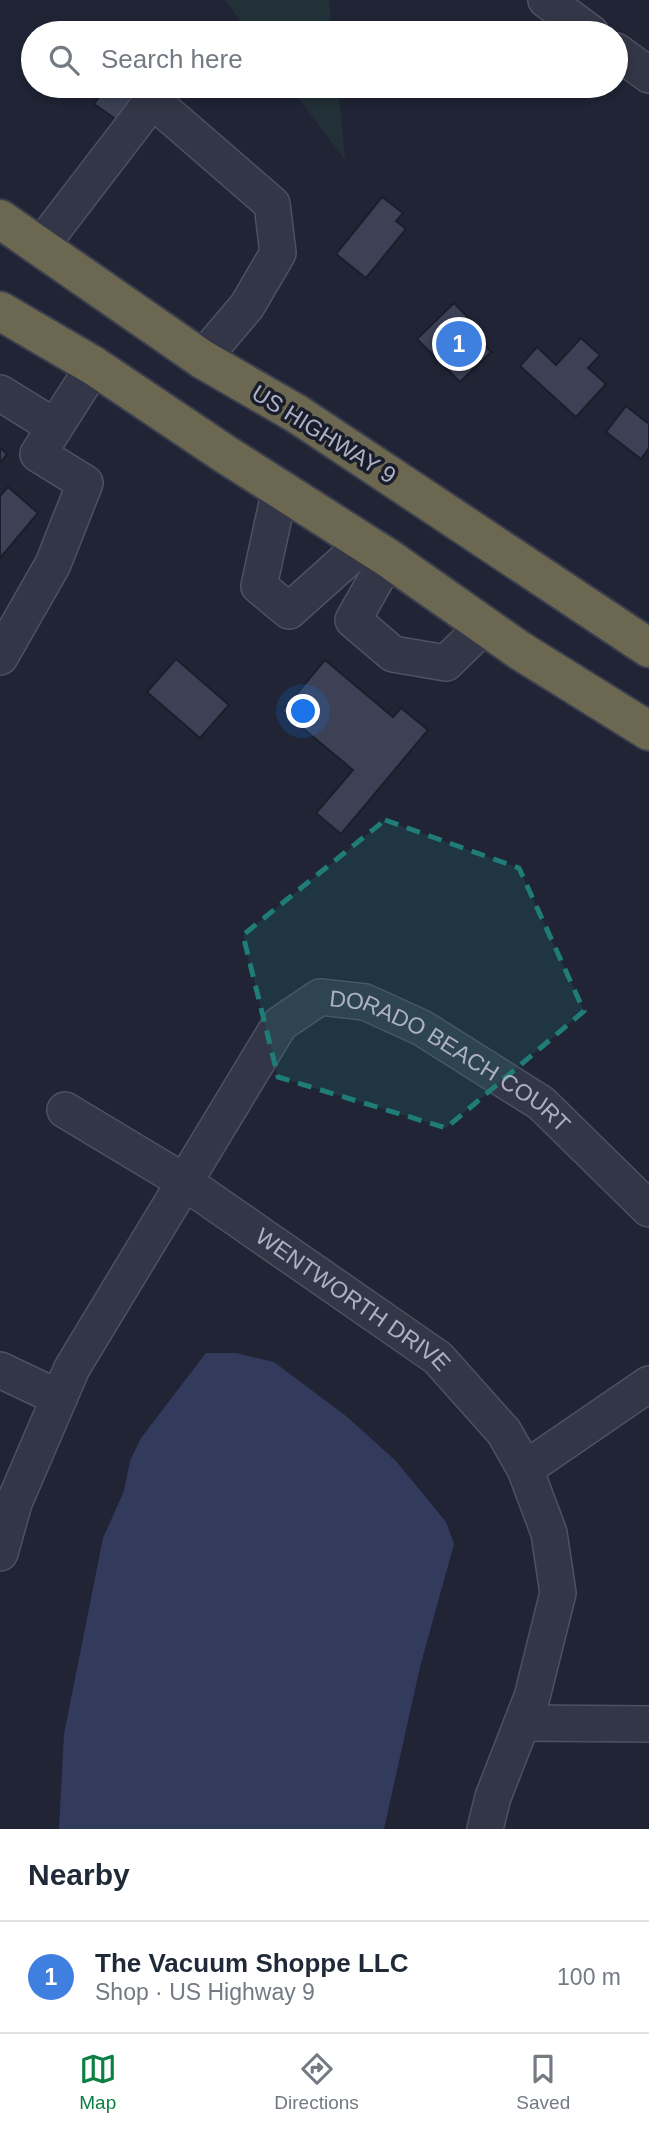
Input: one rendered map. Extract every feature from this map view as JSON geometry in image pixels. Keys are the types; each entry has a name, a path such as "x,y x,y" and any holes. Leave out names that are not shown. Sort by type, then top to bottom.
{"highway":[{"name":"US HIGHWAY 9","path":"0,219 202,359 297,415 649,648"},
{"path":"1,316 94,366 376,550 519,650 649,731"}],"street":[{"path":"546,0 575,21"},
{"path":"628,60 649,75"},
{"path":"40,247 145,110 160,107 272,204 278,253 247,306 202,359"},
{"path":"0,657 53,564 85,483 38,454 94,366"},
{"path":"0,393 55,427"},
{"path":"280,489 259,586 289,611 376,550"},
{"path":"376,550 353,620 393,654 446,663 484,625"},
{"name":"DORADO BEACH COURT","path":"183,1181 280,1024 320,997 365,1002 422,1028 541,1103 649,1209"},
{"name":"WENTWORTH DRIVE","path":"65,1110 183,1181 438,1358 504,1432 525,1469 549,1533 558,1593 532,1697 493,1797 485,1829"},
{"path":"0,1553 14,1503 72,1368 183,1181"},
{"path":"0,1370 59,1398"},
{"path":"525,1469 649,1384"},
{"path":"522,1723 649,1724"}],"highlighted area":[{"path":"385,820 519,868 584,1011 446,1128 278,1077 243,935"}],"shaded area":[{"path":"225,0 329,0 331,21 241,21"},
{"path":"298,98 339,98 345,160"}],"water":[{"path":"206,1353 236,1353 274,1362 346,1416 396,1461 446,1522 454,1544 420,1667 384,1829 59,1829 64,1734 103,1538 124,1491 130,1461 141,1438"}],"building":[{"path":"98,98 133,98 117,120 94,104"},
{"path":"382,197 403,213 396,221 406,229 366,278 336,254"},
{"path":"454,303 477,327 472,332 491,352 460,382 417,339"},
{"path":"581,338 600,355 588,368 606,384 576,417 520,366 537,347 556,365"},
{"path":"626,406 649,424 649,448 641,459 606,432"},
{"path":"0,448 7,454 0,463"},
{"path":"8,487 38,513 0,558 0,496"},
{"path":"176,659 229,705 200,738 147,692"},
{"path":"325,660 393,717 401,708 428,730 341,834 316,813 353,770 282,711"}],"place":[{"name":"The Vacuum Shoppe LLC","path":"459,344"}]}
